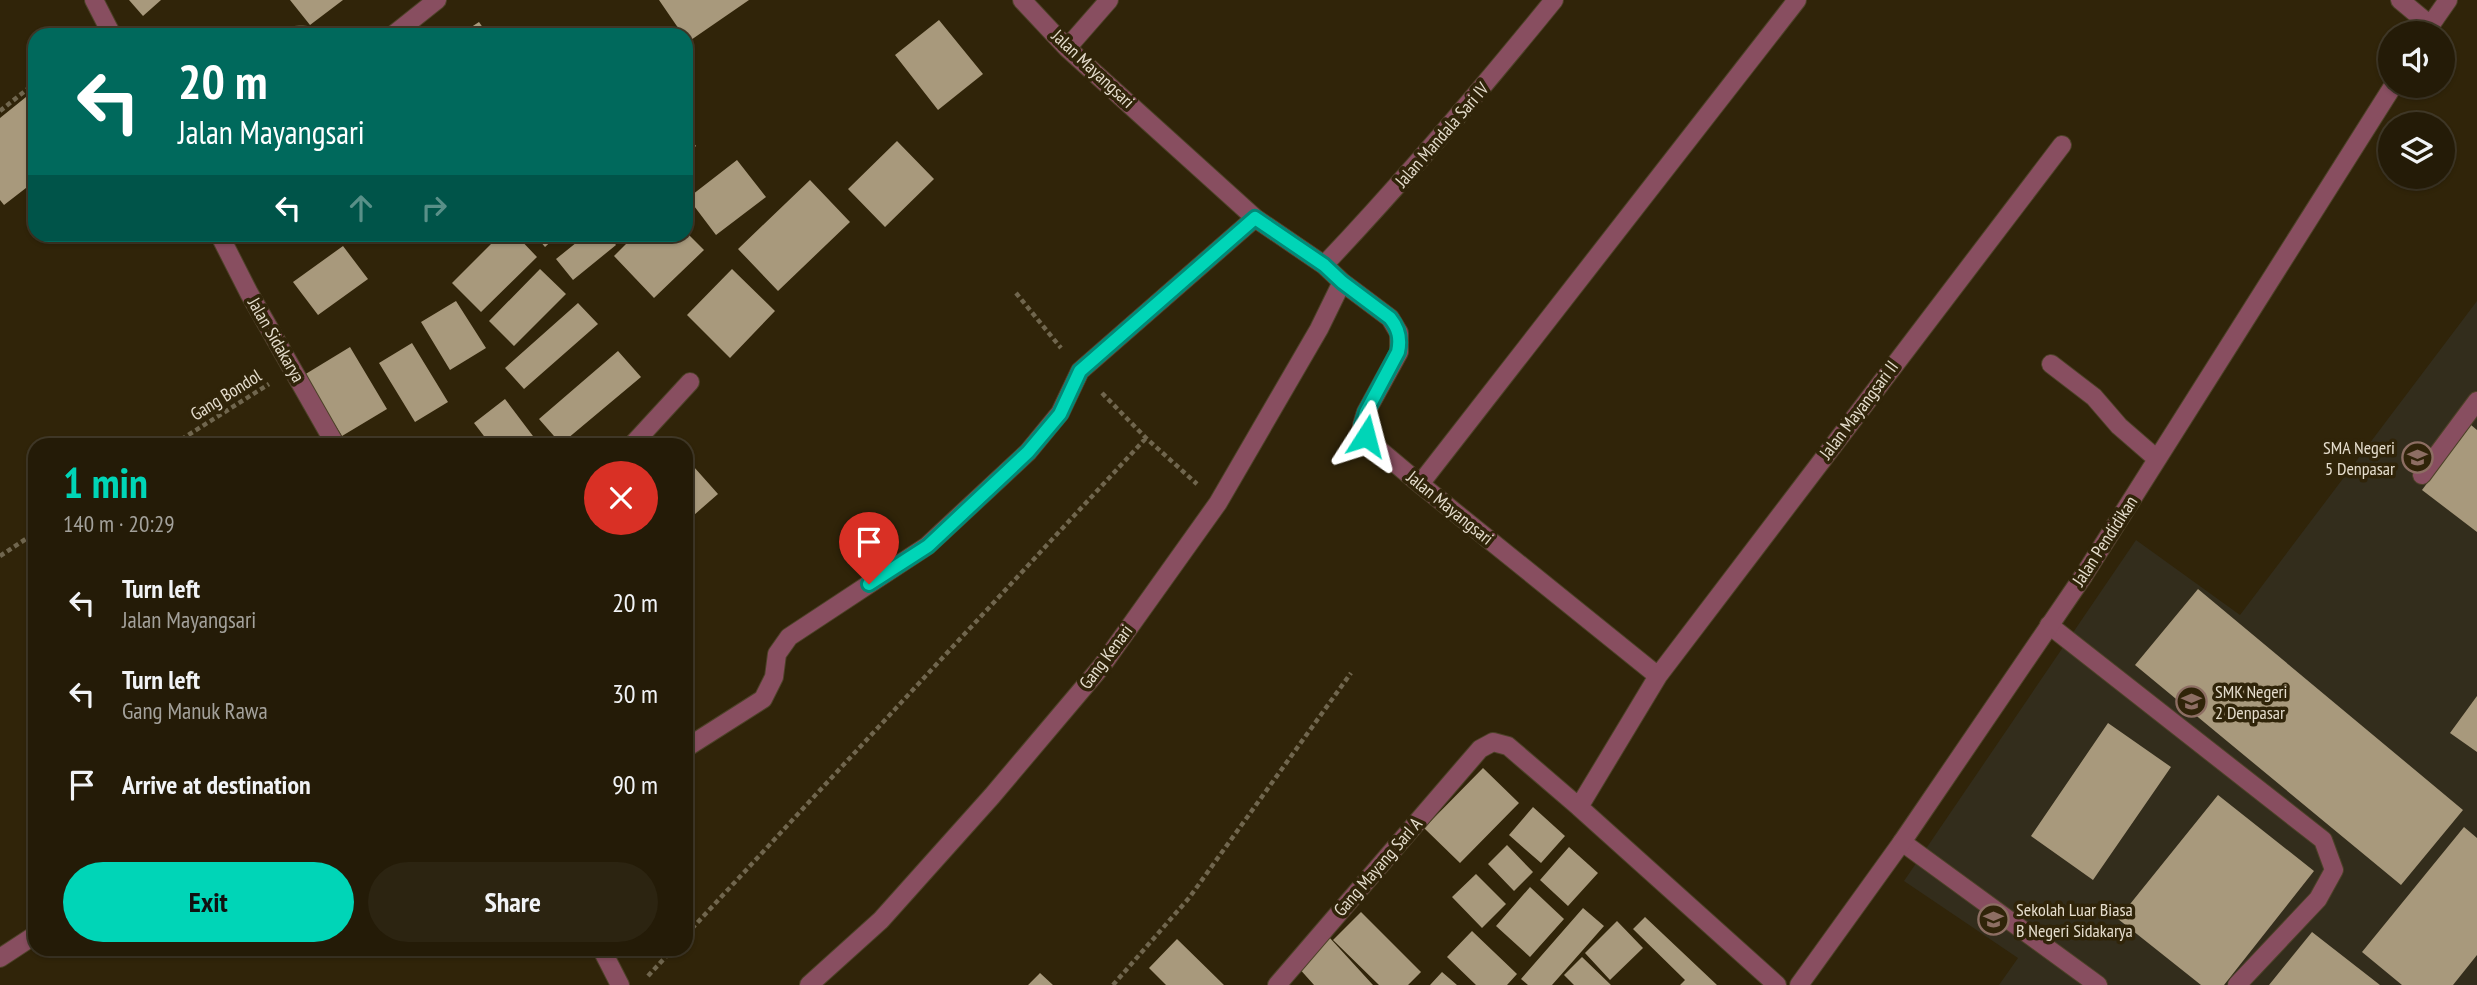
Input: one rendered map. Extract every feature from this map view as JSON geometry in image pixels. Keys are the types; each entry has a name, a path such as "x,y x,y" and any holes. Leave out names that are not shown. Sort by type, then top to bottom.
{"street":[{"path":"93,0 108,28"},
{"path":"402,28 437,0"},
{"name":"Jalan Mayangsari","path":"1022,0 1067,48 1255,218 1324,265 1390,318 1399,333 1398,352 1366,412 1362,425 1366,436 1420,484 1658,676"},
{"path":"1067,48 1109,0"},
{"name":"Jalan Mandala Sari IV","path":"1324,265 1390,197 1554,0"},
{"path":"1420,484 1797,0"},
{"path":"2400,0 2420,21"},
{"path":"2434,21 2448,0"},
{"name":"Jalan Pendidikan","path":"1800,985 1902,842 2084,575 2385,98"},
{"name":"Jalan Mayangsari II","path":"1658,676 2062,145"},
{"path":"693,744 763,699 774,677 777,653 789,637 928,546 1028,452 1060,414 1080,371 1255,218"},
{"name":"Jalan Sidakarya","path":"223,242 332,438"},
{"name":"Gang Kenari","path":"809,985 880,920 992,796 1101,667 1218,503 1319,329 1342,282"},
{"path":"2051,364 2094,397 2119,426 2157,459"},
{"path":"638,438 690,382"},
{"path":"2422,475 2477,401"},
{"path":"2049,625 2323,840 2334,870 2318,899 2237,985"},
{"path":"1658,676 1579,807 1777,985"},
{"name":"Gang Mayang SarI A","path":"1277,985 1480,749 1493,742 1508,746 1579,807"},
{"path":"1902,842 2098,985"},
{"path":"0,958 28,940"},
{"path":"605,956 620,985"}],"path":[{"path":"0,111 28,89"},
{"path":"1016,293 1080,371 1146,438 1218,503"},
{"name":"Gang Bondol","path":"184,438 293,369"},
{"path":"693,927 1146,438"},
{"path":"0,556 28,538"},
{"path":"1112,985 1189,898 1350,673"},
{"path":"658,965 666,956"}],"shaded area":[{"name":"SMK Negeri 2 Denpasar","path":"2477,301 2477,985 1999,985 2018,958 1904,881 2136,540 2240,615"}],"building":[{"path":"129,0 161,0 143,16"},
{"path":"290,0 343,0 310,25"},
{"path":"659,0 749,0 693,39 693,28 678,28"},
{"path":"939,20 983,74 938,110 895,55"},
{"path":"479,22 483,28 470,28"},
{"path":"26,97 28,100 28,186 4,205 0,200 0,118"},
{"path":"897,141 934,179 885,227 848,189"},
{"path":"737,160 766,197 716,235 693,205 693,194"},
{"path":"810,180 850,222 778,291 738,249"},
{"path":"693,239 704,250 654,298 614,256 628,242 693,242"},
{"path":"493,242 523,242 537,257 481,312 452,283"},
{"path":"577,242 614,242 616,245 573,280 556,259"},
{"path":"343,246 368,279 318,315 293,282"},
{"path":"540,269 566,294 514,346 489,321"},
{"path":"732,269 775,311 730,358 687,315"},
{"path":"456,301 486,348 450,370 421,322"},
{"path":"578,303 598,324 524,389 505,368"},
{"path":"412,343 448,402 415,422 379,363"},
{"path":"350,347 387,409 342,436 304,375"},
{"path":"618,351 641,377 568,438 556,438 539,419"},
{"path":"505,399 534,438 485,438 474,423"},
{"path":"2471,425 2477,430 2477,532 2422,490"},
{"path":"693,466 718,494 693,516"},
{"path":"2198,589 2463,810 2401,885 2135,665"},
{"path":"2477,696 2477,752 2450,733"},
{"path":"2108,723 2171,767 2093,880 2031,836"},
{"path":"1483,768 1519,803 1460,863 1424,828"},
{"path":"2218,795 2314,871 2224,985 2201,985 2118,919"},
{"path":"1533,807 1565,836 1541,863 1509,835"},
{"path":"2464,827 2477,838 2477,955 2453,985 2402,985 2362,952"},
{"path":"1507,845 1533,872 1514,891 1488,864"},
{"path":"1569,847 1598,873 1568,906 1540,880"},
{"path":"1476,874 1506,904 1482,928 1452,897"},
{"path":"1530,887 1564,919 1530,957 1496,926"},
{"path":"1583,908 1604,926 1552,985 1528,985 1521,979"},
{"path":"1361,912 1421,972 1408,985 1379,985 1333,940"},
{"path":"1645,917 1717,985 1680,985 1685,980 1633,929"},
{"path":"1617,921 1643,948 1610,980 1585,953"},
{"path":"1472,931 1517,974 1507,985 1476,985 1447,957"},
{"path":"2312,932 2380,985 2269,985"},
{"path":"1329,937 1373,985 1314,985 1297,966"},
{"path":"1177,939 1224,985 1166,985 1149,968"},
{"path":"1582,957 1611,985 1574,985 1564,975"},
{"path":"1442,972 1457,985 1430,985"},
{"path":"1040,973 1053,985 1028,985"}],"place":[{"name":"SMA Negeri 5 Denpasar","path":"2418,458"},
{"name":"SMK Negeri 2 Denpasar","path":"2192,702"},
{"name":"Sekolah Luar Biasa B Negeri Sidakarya","path":"1993,920"}],"route":[{"path":"869,584 928,546 1028,452 1060,414 1080,371 1255,218 1324,265 1396,325 1400,343 1398,352 1366,412 1362,425 1366,436"}]}
